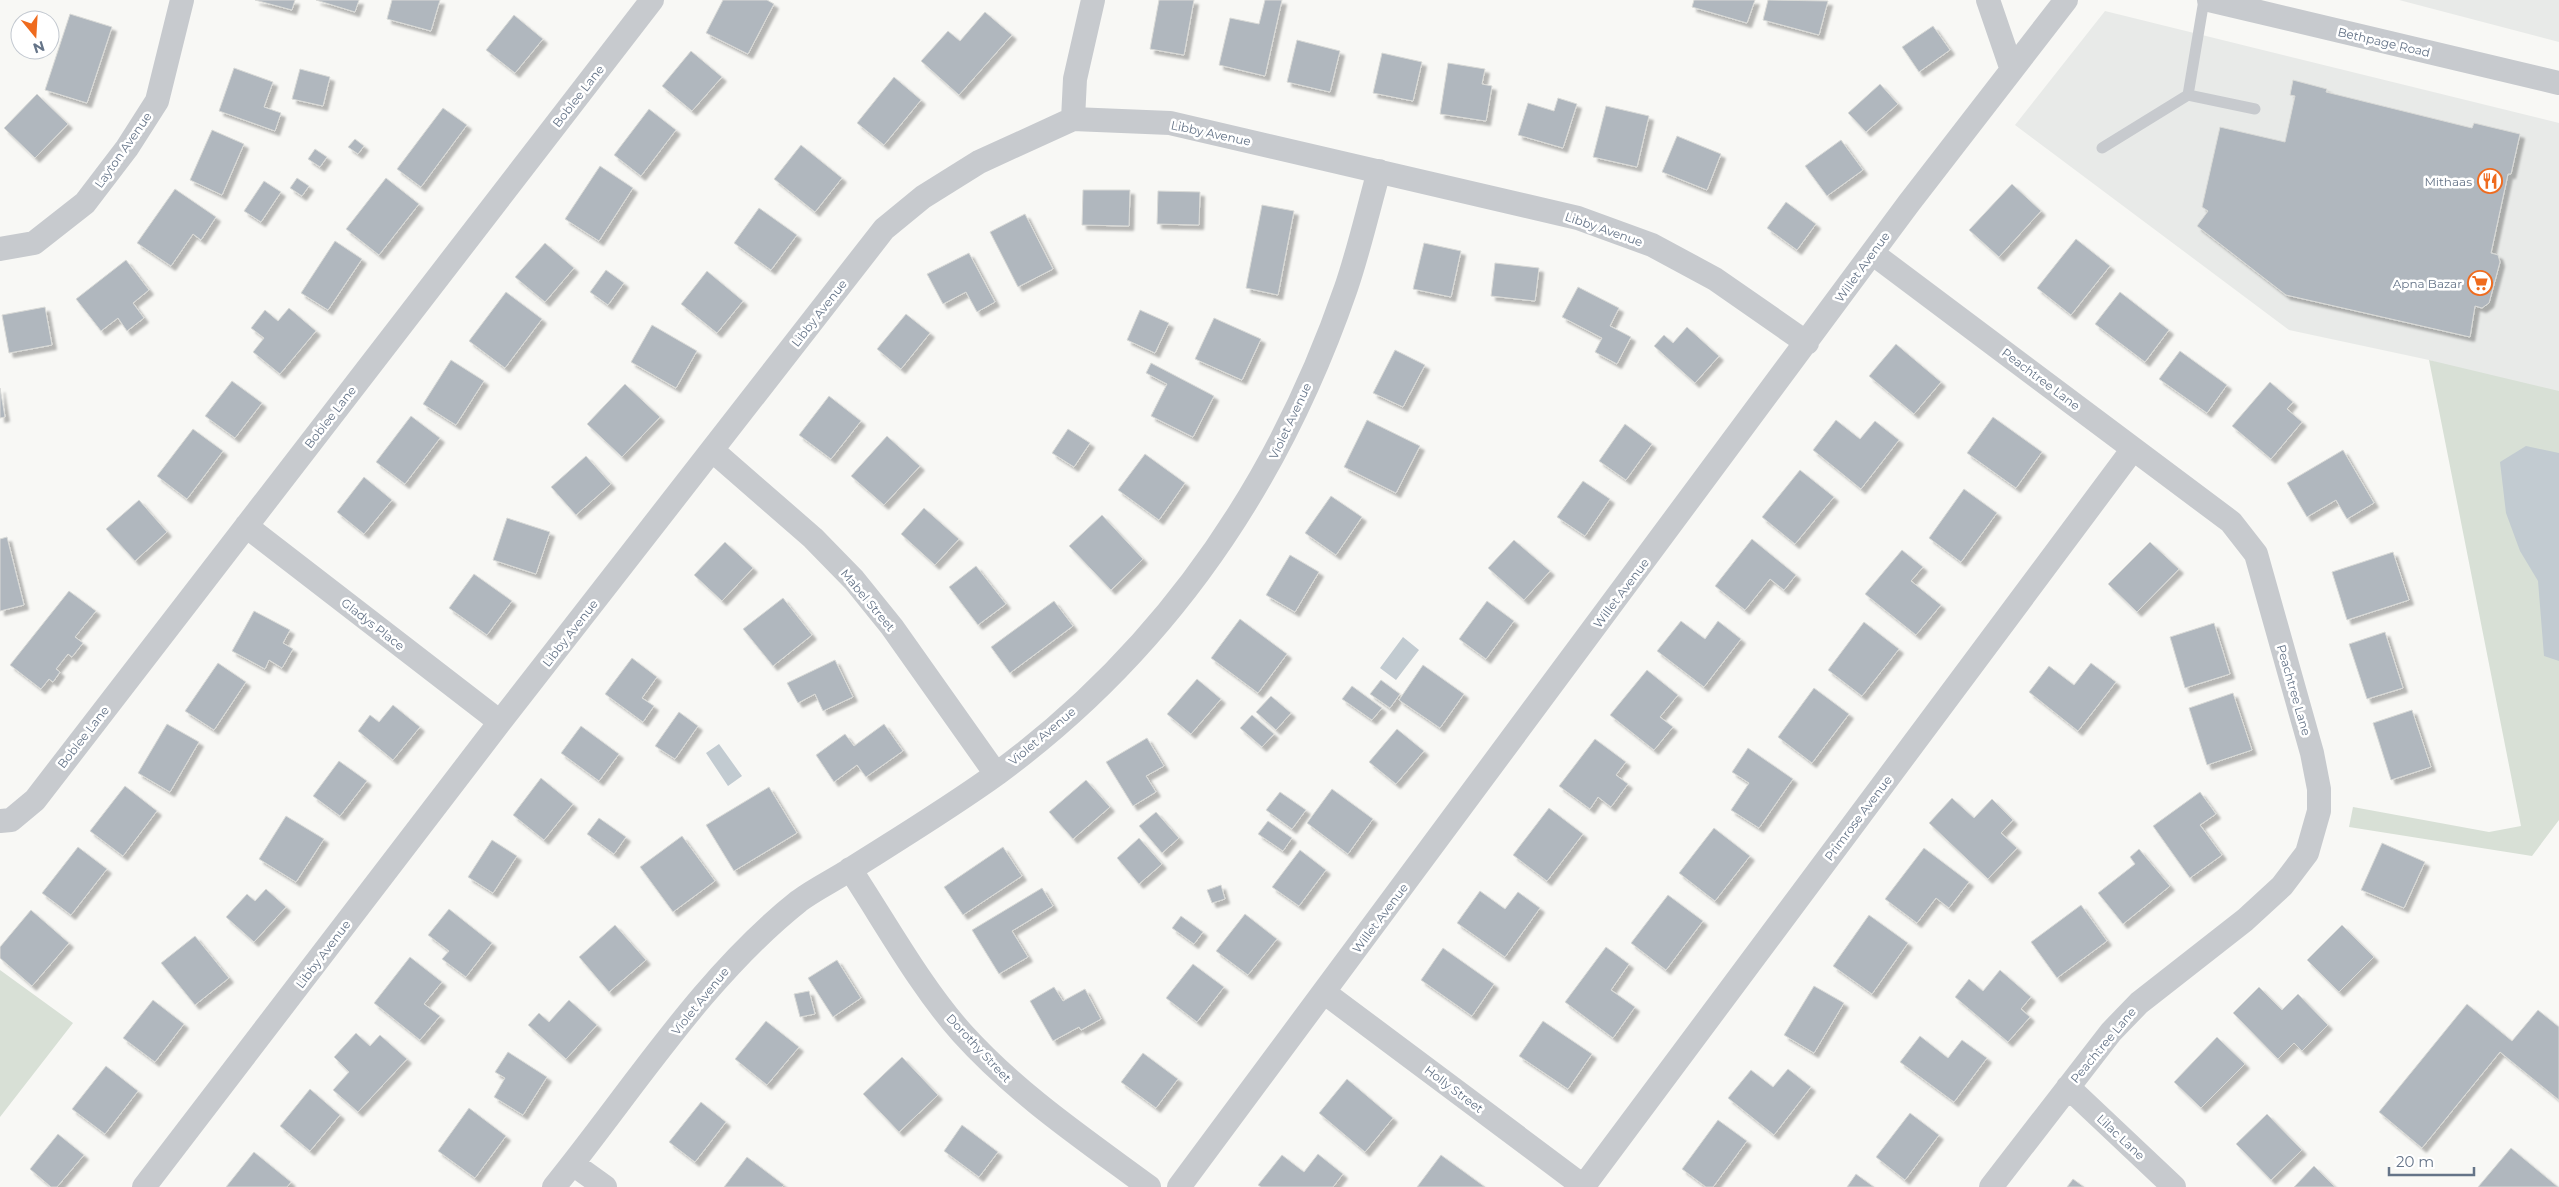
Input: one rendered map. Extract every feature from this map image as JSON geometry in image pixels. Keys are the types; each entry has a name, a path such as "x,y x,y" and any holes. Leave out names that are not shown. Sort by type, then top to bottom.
{"street":[{"name":"Layton Avenue","path":"0,249 34,243 85,203 127,148 157,100 182,0"},
{"name":"Boblee Lane","path":"0,821 11,820 35,800 652,0"},
{"path":"1073,120 1074,79 1093,0"},
{"path":"1988,0 2012,70"},
{"name":"Willet Avenue","path":"1179,1187 1325,993 1872,253 2066,0"},
{"name":"Bethpage Road","path":"2209,0 2559,83"},
{"name":"Libby Avenue","path":"144,1187 500,722 884,229 923,197 979,162 1073,120 1170,123 1578,218 1652,245 1715,279 1807,343"},
{"name":"Violet Avenue","path":"554,1187 725,969 801,900 996,774 1053,729 1133,654 1169,614 1226,537 1268,466 1318,361 1346,286 1379,171"},
{"name":"Peachtree Lane","path":"1872,253 2232,522 2256,554 2312,753 2319,789 2319,811 2307,853 2282,886 2246,920 2139,1003 2111,1032 1991,1187"},
{"name":"Primrose Avenue","path":"1583,1187 2133,449"},
{"name":"Mabel Street","path":"712,450 813,538 854,580 892,627 996,774"},
{"name":"Gladys Place","path":"246,526 500,722"},
{"name":"Dorothy Street","path":"850,870 934,997 961,1032 1008,1080 1048,1113 1149,1187"},
{"name":"Holly Street","path":"1325,993 1583,1187"},
{"name":"Lilac Lane","path":"2068,1087 2174,1187"},
{"path":"573,1164 605,1187"}],"lane":[{"path":"2188,94 2204,0"},
{"path":"2102,148 2188,94 2255,109"}],"shaded area":[{"path":"2399,0 2559,0 2559,42"},
{"path":"2105,11 2559,123 2559,400 2429,360 2289,330 2015,125"},
{"path":"2429,360 2559,391 2559,820 2532,856 2349,827 2353,807 2489,832 2521,826"},
{"path":"2526,446 2559,453 2559,661 2544,656 2538,581 2520,551 2506,513 2500,462"},
{"path":"1403,637 1419,650 1396,680 1380,668"},
{"path":"719,744 742,776 728,786 706,753"},
{"path":"0,970 73,1023 0,1117"}],"building":[{"path":"255,0 295,0 292,10"},
{"path":"316,0 359,0 355,12"},
{"path":"392,0 440,0 431,31 387,19"},
{"path":"723,0 767,0 774,4 748,54 706,33"},
{"path":"1159,0 1194,0 1184,55 1150,49"},
{"path":"1265,0 1282,0 1265,76 1219,65 1230,18 1259,24"},
{"path":"1694,0 1755,0 1747,23 1692,7"},
{"path":"1768,0 1828,1 1819,35 1763,20"},
{"path":"985,12 1012,35 959,95 921,61 948,31 960,41"},
{"path":"70,14 112,27 87,103 45,90 55,60 60,60 60,44"},
{"path":"514,15 543,39 515,73 486,50"},
{"path":"1933,26 1950,50 1919,72 1902,47"},
{"path":"1297,40 1340,51 1330,92 1287,82"},
{"path":"691,51 722,77 692,111 662,86"},
{"path":"1382,53 1422,62 1413,101 1373,93"},
{"path":"1448,63 1485,69 1482,84 1492,86 1486,121 1440,114"},
{"path":"234,68 273,82 264,107 281,113 275,131 219,111"},
{"path":"300,69 330,77 323,106 292,99"},
{"path":"894,77 921,100 884,145 857,123"},
{"path":"2293,80 2327,89 2326,92 2472,128 2474,123 2520,134 2511,174 2508,174 2491,253 2498,255 2500,262 2489,303 2482,308 2475,306 2470,337 2286,295 2197,226 2208,211 2202,207 2220,127 2285,142 2295,96 2290,95"},
{"path":"1880,84 1898,104 1866,132 1848,113"},
{"path":"37,94 68,124 35,158 4,128"},
{"path":"1558,98 1577,104 1563,148 1518,135 1528,103 1554,111"},
{"path":"1606,106 1649,116 1637,167 1593,157"},
{"path":"443,108 467,125 421,187 397,169"},
{"path":"649,109 676,130 641,176 614,155"},
{"path":"212,130 244,144 222,195 190,180"},
{"path":"1677,136 1721,154 1707,190 1662,172"},
{"path":"355,139 364,146 358,154 348,147"},
{"path":"1841,140 1863,170 1827,196 1805,166"},
{"path":"801,145 842,178 815,212 774,179"},
{"path":"315,149 327,157 320,167 308,159"},
{"path":"600,166 633,188 599,241 565,219"},
{"path":"297,178 309,186 302,196 290,188"},
{"path":"386,178 419,204 379,255 346,229"},
{"path":"264,181 281,192 261,222 244,211"},
{"path":"2012,184 2041,211 1999,257 1969,230"},
{"path":"175,189 216,217 201,240 193,234 171,266 137,243"},
{"path":"1083,190 1130,190 1129,226 1082,225"},
{"path":"1158,191 1200,192 1199,225 1157,224"},
{"path":"1786,202 1816,224 1797,250 1767,228"},
{"path":"1262,205 1294,211 1278,295 1246,288"},
{"path":"759,208 797,235 771,270 734,243"},
{"path":"1025,214 1053,269 1018,287 990,232"},
{"path":"2076,239 2110,266 2071,315 2037,288"},
{"path":"335,241 362,259 328,310 301,293"},
{"path":"545,243 574,268 545,302 515,277"},
{"path":"1424,243 1461,251 1451,297 1413,289"},
{"path":"969,253 995,302 977,312 966,292 943,304 927,274"},
{"path":"126,260 149,290 133,303 144,318 127,331 118,318 101,331 76,299"},
{"path":"1495,263 1539,268 1535,301 1491,296"},
{"path":"606,270 624,283 608,305 590,292"},
{"path":"707,271 743,301 717,333 681,304"},
{"path":"1578,287 1619,308 1610,326 1631,337 1617,364 1595,352 1602,338 1562,317"},
{"path":"506,292 542,319 505,368 469,341"},
{"path":"2120,292 2169,330 2145,362 2095,324"},
{"path":"45,307 52,345 9,353 2,315"},
{"path":"289,308 316,331 280,374 253,352 264,338 251,328 265,310 278,321"},
{"path":"1140,310 1169,323 1155,353 1127,340"},
{"path":"906,314 930,333 901,369 877,349"},
{"path":"1214,318 1261,339 1242,380 1195,359"},
{"path":"652,325 697,351 676,388 631,362"},
{"path":"1687,327 1719,356 1695,383 1654,346 1664,335 1673,343"},
{"path":"1896,344 1941,382 1914,414 1869,376"},
{"path":"1395,350 1425,365 1403,407 1373,393"},
{"path":"2180,351 2227,385 2207,413 2159,379"},
{"path":"451,360 484,381 456,425 423,404"},
{"path":"1151,363 1214,396 1193,437 1151,416 1167,384 1146,373"},
{"path":"232,381 262,403 235,438 205,416"},
{"path":"2270,382 2293,402 2287,409 2302,422 2271,459 2232,426"},
{"path":"625,384 660,417 622,457 587,424"},
{"path":"0,388 5,417 0,418"},
{"path":"829,396 861,421 831,459 799,435"},
{"path":"411,416 440,438 405,484 376,462"},
{"path":"1993,417 2042,452 2016,488 1967,453"},
{"path":"1367,420 1420,446 1396,493 1344,467"},
{"path":"1836,420 1860,439 1875,421 1899,440 1861,489 1813,450"},
{"path":"1625,424 1652,444 1626,480 1599,461"},
{"path":"193,429 223,451 187,499 157,476"},
{"path":"1068,429 1090,443 1074,467 1052,453"},
{"path":"887,436 920,466 884,505 851,476"},
{"path":"2343,450 2374,503 2347,519 2336,500 2307,517 2287,483"},
{"path":"1145,454 1185,483 1159,520 1118,490"},
{"path":"586,456 611,484 576,515 551,487"},
{"path":"1800,470 1834,497 1795,544 1762,517"},
{"path":"364,477 392,500 364,534 337,512"},
{"path":"1583,481 1610,499 1585,536 1557,517"},
{"path":"1964,489 1997,513 1961,562 1929,538"},
{"path":"1331,496 1362,517 1336,555 1305,533"},
{"path":"139,500 167,532 135,561 106,529"},
{"path":"924,508 959,539 935,565 901,534"},
{"path":"1102,515 1143,559 1111,590 1069,546"},
{"path":"507,518 550,532 536,574 493,560"},
{"path":"7,537 24,605 0,611 0,539"},
{"path":"1752,539 1796,575 1784,590 1770,579 1745,610 1715,586"},
{"path":"1514,540 1550,571 1524,600 1488,568"},
{"path":"725,542 753,568 722,601 694,575"},
{"path":"2150,542 2179,569 2137,612 2108,584"},
{"path":"1902,550 1923,567 1911,581 1941,605 1916,635 1865,594"},
{"path":"2393,552 2409,600 2347,620 2332,572"},
{"path":"1290,555 1319,572 1295,612 1266,595"},
{"path":"976,566 1006,604 978,625 949,587"},
{"path":"474,574 512,601 487,635 449,608"},
{"path":"69,591 96,611 75,637 83,643 72,657 68,654 56,669 60,672 53,682 49,679 41,689 10,665"},
{"path":"783,598 812,635 773,666 743,629"},
{"path":"1054,601 1073,626 1010,673 991,647"},
{"path":"1487,601 1514,621 1486,659 1459,639"},
{"path":"254,611 290,630 283,643 293,649 282,668 269,660 265,669 232,651"},
{"path":"1240,619 1287,654 1258,693 1211,658"},
{"path":"1681,621 1705,639 1718,621 1741,639 1704,687 1657,651"},
{"path":"1864,622 1899,649 1862,696 1828,670"},
{"path":"2214,623 2230,674 2185,688 2170,637"},
{"path":"2385,632 2403,688 2367,699 2349,644"},
{"path":"632,658 657,677 642,698 654,706 643,722 605,694"},
{"path":"835,660 853,697 823,711 815,694 798,703 787,683"},
{"path":"218,663 246,682 214,730 185,711"},
{"path":"2091,663 2116,682 2078,731 2029,692 2049,666 2074,685"},
{"path":"1423,665 1464,694 1440,728 1399,700"},
{"path":"1647,670 1678,695 1660,717 1673,727 1654,750 1610,715"},
{"path":"1197,679 1221,699 1191,734 1167,714"},
{"path":"1381,680 1400,694 1390,708 1370,694"},
{"path":"1352,686 1382,708 1372,720 1342,699"},
{"path":"1814,688 1849,714 1812,763 1778,737"},
{"path":"2233,693 2252,750 2207,765 2189,708"},
{"path":"1271,696 1291,713 1276,730 1256,712"},
{"path":"393,705 420,727 393,760 358,731 370,715 379,722"},
{"path":"2412,710 2431,767 2391,780 2373,723"},
{"path":"679,712 698,726 675,759 655,746"},
{"path":"1252,715 1274,734 1262,747 1240,728"},
{"path":"167,724 199,742 170,792 138,773"},
{"path":"884,724 903,751 866,777 857,765 834,782 816,755 845,734 854,746"},
{"path":"581,726 619,754 599,781 561,753"},
{"path":"1397,729 1424,751 1396,784 1369,762"},
{"path":"1147,738 1164,766 1146,776 1156,792 1133,806 1106,762"},
{"path":"1595,739 1626,762 1616,775 1628,784 1611,807 1598,797 1590,809 1559,786"},
{"path":"1748,748 1793,779 1759,828 1731,810 1749,783 1732,772"},
{"path":"339,761 367,781 340,816 313,796"},
{"path":"541,778 573,804 544,840 513,815"},
{"path":"1086,780 1110,807 1073,839 1049,812"},
{"path":"125,786 157,811 123,856 90,831"},
{"path":"769,787 797,833 734,871 706,825"},
{"path":"1332,789 1373,819 1348,854 1307,823"},
{"path":"1280,792 1306,810 1292,829 1266,810"},
{"path":"2200,792 2216,814 2200,825 2222,855 2190,878 2153,826"},
{"path":"1952,798 1974,818 1992,799 2013,820 2001,833 2017,848 1988,879 1929,823"},
{"path":"1549,808 1583,834 1547,881 1513,855"},
{"path":"1156,812 1179,838 1162,853 1139,826"},
{"path":"286,816 324,839 296,882 259,859"},
{"path":"599,818 626,837 614,854 587,834"},
{"path":"1268,821 1292,838 1283,851 1258,834"},
{"path":"1714,828 1750,856 1715,901 1679,873"},
{"path":"682,836 715,881 673,912 640,867"},
{"path":"1139,838 1162,864 1139,884 1117,858"},
{"path":"492,840 517,856 493,893 468,877"},
{"path":"2382,843 2425,862 2404,908 2361,890"},
{"path":"78,847 107,869 71,915 42,893"},
{"path":"1003,847 1022,876 963,915 944,887"},
{"path":"1924,848 1969,882 1949,908 1936,898 1917,923 1885,899"},
{"path":"2139,849 2170,886 2123,924 2098,893 2135,864 2130,857"},
{"path":"1300,850 1326,870 1299,906 1272,887"},
{"path":"1221,885 1225,899 1212,903 1207,890"},
{"path":"1042,888 1053,906 1012,931 1028,957 999,974 972,930"},
{"path":"266,889 286,907 254,942 226,917 247,894 255,901"},
{"path":"1480,891 1505,909 1518,892 1540,908 1505,957 1457,923"},
{"path":"1668,895 1703,921 1666,970 1631,943"},
{"path":"2081,905 2107,941 2057,978 2031,942"},
{"path":"449,909 492,943 466,977 442,959 449,951 428,935"},
{"path":"31,910 69,943 32,986 0,958 0,947"},
{"path":"1245,914 1277,939 1248,975 1216,951"},
{"path":"1869,915 1908,943 1872,994 1833,966"},
{"path":"1181,916 1203,932 1194,944 1172,928"},
{"path":"615,925 646,960 609,992 579,957"},
{"path":"2342,925 2374,957 2339,992 2307,960"},
{"path":"195,936 229,978 195,1005 161,963"},
{"path":"1606,947 1629,964 1611,990 1635,1007 1613,1038 1565,1002"},
{"path":"1443,948 1494,984 1472,1016 1421,980"},
{"path":"410,957 442,982 424,1004 440,1016 420,1040 374,1003"},
{"path":"837,960 861,998 833,1017 808,978"},
{"path":"1193,964 1224,987 1197,1022 1166,998"},
{"path":"2000,970 2031,997 2021,1009 2030,1017 2008,1042 1955,997 1969,979 1983,991"},
{"path":"1814,986 1844,1003 1814,1053 1784,1035"},
{"path":"1054,987 1063,1001 1085,989 1101,1019 1081,1030 1079,1027 1053,1041 1030,1001"},
{"path":"2259,987 2282,1010 2298,994 2328,1025 2302,1051 2294,1043 2278,1059 2233,1013"},
{"path":"809,991 815,1014 800,1017 794,994"},
{"path":"153,1000 184,1024 155,1062 123,1038"},
{"path":"569,1000 597,1025 566,1059 528,1025 539,1013 549,1022"},
{"path":"2467,1004 2512,1041 2538,1010 2559,1027 2559,1100 2500,1052 2422,1148 2379,1112"},
{"path":"766,1021 799,1047 767,1085 735,1059"},
{"path":"1543,1021 1592,1054 1568,1089 1519,1056"},
{"path":"356,1033 370,1046 380,1035 407,1059 358,1112 333,1090 349,1072 334,1057"},
{"path":"1920,1036 1948,1058 1962,1040 1987,1058 1954,1102 1900,1062"},
{"path":"2217,1037 2245,1064 2201,1108 2174,1082"},
{"path":"508,1052 547,1077 523,1115 494,1097 505,1078 495,1072"},
{"path":"1143,1053 1178,1079 1156,1108 1121,1082"},
{"path":"902,1057 938,1095 899,1132 863,1094"},
{"path":"106,1066 138,1091 105,1134 72,1109"},
{"path":"1788,1069 1811,1087 1774,1135 1728,1098 1751,1070 1773,1087"},
{"path":"1347,1079 1393,1118 1365,1152 1319,1113"},
{"path":"310,1089 340,1115 310,1151 280,1126"},
{"path":"701,1102 726,1122 695,1162 669,1142"},
{"path":"469,1108 506,1136 475,1178 438,1151"},
{"path":"1910,1113 1939,1135 1905,1180 1876,1157"},
{"path":"2267,1114 2302,1150 2271,1180 2236,1144"},
{"path":"1718,1120 1747,1141 1713,1187 1706,1187 1682,1169"},
{"path":"962,1125 998,1152 979,1177 944,1151"},
{"path":"58,1134 84,1155 57,1187 51,1187 30,1169"},
{"path":"2511,1148 2558,1187 2478,1187"},
{"path":"254,1152 291,1182 287,1187 226,1187"},
{"path":"1318,1154 1343,1174 1333,1187 1261,1187 1258,1185 1282,1155 1304,1172"},
{"path":"1441,1155 1485,1187 1417,1187"},
{"path":"747,1157 784,1185 782,1187 724,1187"},
{"path":"2314,1166 2335,1187 2294,1187"},
{"path":"1856,1174 1874,1187 1847,1187"},
{"path":"2073,1179 2084,1187 2067,1187"}],"place":[{"name":"Mithaas","path":"2490,181"},
{"name":"Apna Bazar","path":"2480,283"}]}
